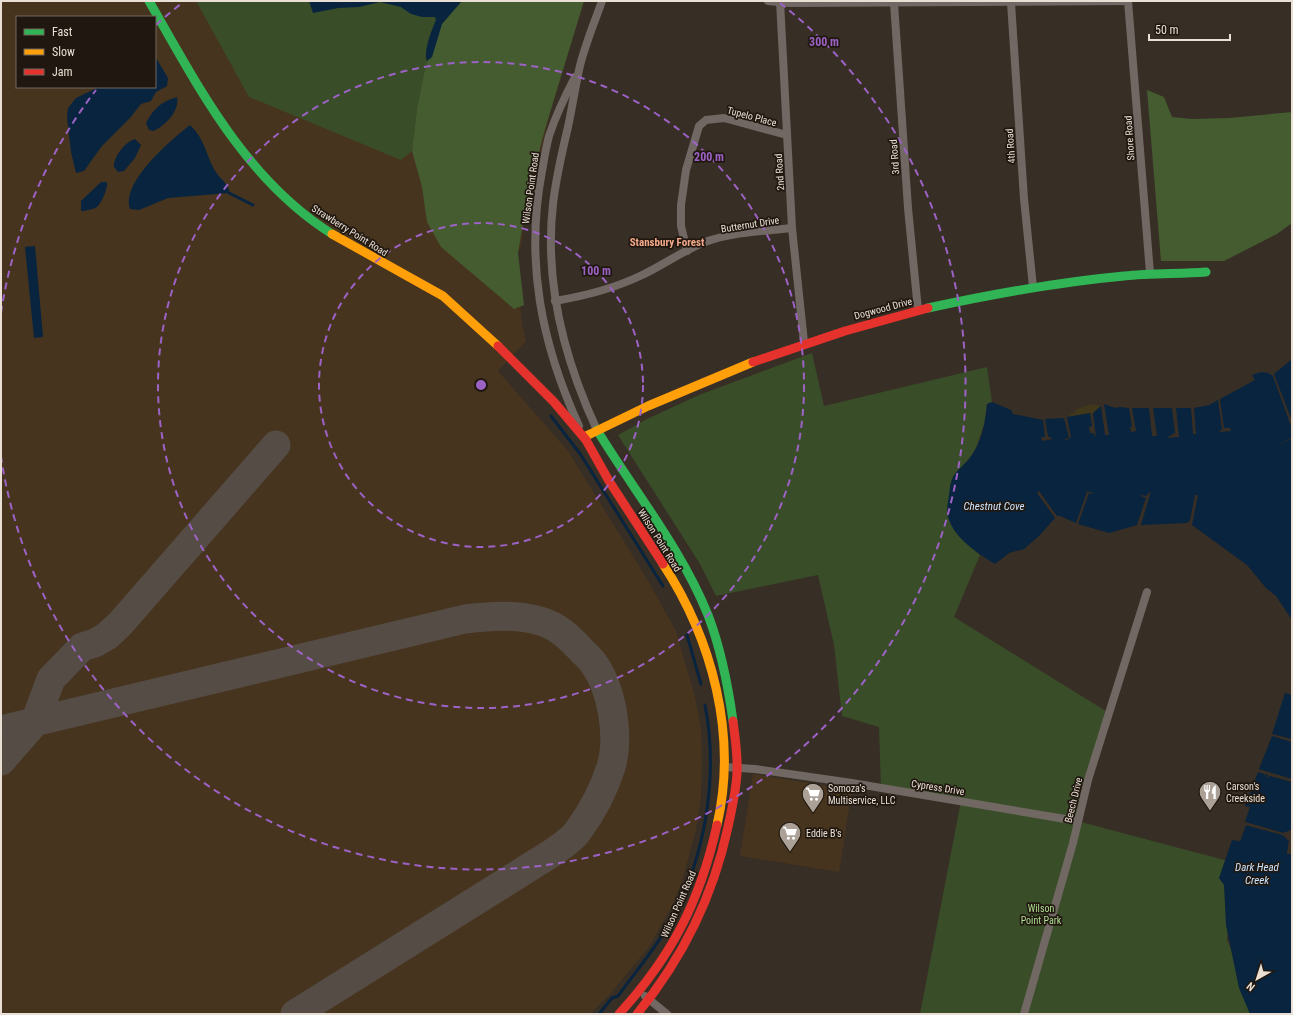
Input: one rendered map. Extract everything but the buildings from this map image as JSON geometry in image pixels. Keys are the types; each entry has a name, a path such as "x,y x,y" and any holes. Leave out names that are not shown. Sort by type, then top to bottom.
{"street":[{"name":"Strawberry Point Road","path":"148,1 211,108 235,144 274,188 315,223 443,296 460,310 551,399 584,437"},
{"name":"Wilson Point Road","path":"602,1 579,69 552,205 550,262 555,301 567,356 583,400 597,430 684,568 707,613 723,662 734,729 737,767 726,837 711,891 686,945 650,1000 637,1014"},
{"path":"768,1 1011,3 1128,1"},
{"name":"Shore Road","path":"1128,1 1150,274"},
{"name":"2nd Road","path":"779,2 792,228 804,342"},
{"name":"3rd Road","path":"899,2 908,208 918,310"},
{"name":"4th Road","path":"1011,3 1023,192 1033,287"},
{"name":"Wilson Point Road","path":"579,69 559,109 549,136 535,212 534,239 536,282 546,330 566,394 584,437 604,472 685,601 700,634 717,693 724,744 724,767 715,831 696,895 666,955 640,992 619,1014"},
{"name":"Tupelo Place","path":"687,251 681,226 681,205 686,170 699,126 706,120 724,118 787,135"},
{"name":"Butternut Drive","path":"555,301 582,296 618,286 640,277 687,251 707,242 751,232 792,228"},
{"name":"Dogwood Drive","path":"584,437 693,385 804,342 860,325 918,310 1033,287 1150,274 1206,272"},
{"name":"Beech Drive","path":"1024,1014 1073,844 1077,820 1146,592"},
{"name":"Cypress Drive","path":"724,767 737,767 852,783 1077,820"},
{"path":"640,992 667,1014"}],"shaded area":[{"path":"1,1 584,1 550,113 524,222 521,246 518,252 518,287 522,323 526,341 498,371 568,451 647,579 676,631 695,697 701,729 702,763 701,797 696,829 683,878 673,904 649,947 611,993 590,1014 1,1014"},
{"path":"753,774 852,790 839,872 740,856"}],"green space":[{"path":"196,1 384,1 440,12 417,109 412,151 401,160 249,97"},
{"path":"457,1 584,1 545,129 528,193 518,253 524,305 514,309 441,247 427,222 422,187 412,151 417,109 426,65 436,32"},
{"path":"1147,90 1164,97 1172,117 1192,119 1229,118 1292,112 1292,223 1277,234 1224,261 1161,261"},
{"name":"Wilson Point Park","path":"812,353 824,406 987,367 992,402 987,404 985,422 976,448 970,458 956,473 951,483 948,516 959,536 980,555 954,617 1109,713 1077,821 1232,862 1227,940 1260,1014 920,1014 961,801 881,788 879,727 842,716 834,645 818,575 716,596 700,564 618,435 647,419 699,395"}],"sand":[{"path":"1093,404 1101,406 1093,413 1068,417 1079,408"}],"water":[{"path":"309,1 462,1 442,24 432,57 427,61 427,46 436,20 435,17 422,17 411,14 401,7 380,2 359,7 338,8 313,13"},
{"path":"156,58 168,78 167,86 156,92 151,101 141,104 130,118 102,146 84,171 76,173 71,152 67,117 68,108 76,98 97,88 156,88"},
{"path":"177,97 174,113 167,122 158,129 153,131 149,130 146,123 152,113 162,103"},
{"path":"190,125 200,137 214,169 227,186 229,193 168,198 139,210 130,209 129,198 140,175 160,151"},
{"path":"135,139 141,145 135,158 124,171 118,172 114,167 115,159 120,150 127,143"},
{"path":"101,182 107,182 107,188 99,205 94,208 81,211 81,201"},
{"path":"35,246 43,337 34,338 25,247"},
{"path":"1292,359 1292,421 1274,374"},
{"name":"Chestnut Cove","path":"1261,372 1268,373 1273,376 1292,429 1292,437 1273,448 1292,438 1292,620 1276,596 1266,588 1247,565 1192,525 1198,495 1195,495 1190,520 1187,523 1141,525 1151,491 1146,496 1141,495 1146,498 1137,525 1109,533 1078,524 1089,493 1093,493 1083,490 1087,492 1076,523 1057,516 1039,491 1037,493 1055,518 1040,535 1024,549 1009,553 995,564 974,550 955,532 947,512 952,479 956,472 969,459 980,440 984,426 987,404 992,402 1011,410 1013,414 1043,420 1045,437 1041,437 1042,441 1053,439 1048,436 1045,419 1064,418 1069,438 1065,439 1066,441 1071,437 1067,417 1090,413 1092,426 1089,427 1090,433 1093,433 1096,437 1093,413 1101,406 1105,435 1109,435 1104,404 1115,408 1129,408 1132,427 1130,427 1131,432 1136,431 1132,408 1149,408 1152,436 1157,436 1153,408 1172,408 1175,433 1166,438 1179,437 1176,408 1191,408 1193,434 1196,434 1194,408 1209,405 1218,400 1222,429 1219,432 1231,431 1230,428 1224,428 1220,399 1255,380 1252,375"},
{"path":"1285,693 1292,695 1292,739 1272,734"},
{"path":"1272,736 1292,742 1292,779 1259,769"},
{"name":"Dark Head Creek","path":"1258,772 1264,774 1264,777 1265,774 1268,775 1267,778 1270,776 1292,782 1292,830 1283,833 1245,822 1250,807 1245,806"},
{"name":"Dark Head Creek","path":"1245,825 1283,835 1289,841 1287,854 1292,854 1292,1014 1250,1014 1239,988 1226,925 1224,885 1219,878 1232,840 1239,841"}],"pier":[{"path":"1245,822 1283,833 1292,830 1292,832 1285,835 1292,840 1290,851 1292,854 1287,854 1289,841 1283,835 1246,825 1240,842 1239,841"}],"waterway":[{"path":"229,193 253,205"},
{"path":"551,416 581,455 663,586"},
{"path":"687,635 701,684"},
{"path":"599,1014 612,998 618,996 659,941 683,896 693,870 706,816 709,788 709,732 705,705"}],"taxiway":[{"path":"1,761 35,722 51,679 82,647 95,643 107,636 120,624 276,445"},
{"path":"1,730 465,619 502,616 531,619 552,626 573,642 591,660 606,686 613,714 615,742 614,755 605,784 578,831 552,853 295,1014"}],"traffic: fast":[{"path":"149,1 206,98 227,130 249,159 274,187 301,212 332,234"},
{"path":"928,308 1001,293 1050,285 1134,275 1206,272"},
{"path":"597,430 671,543 697,590 717,641 733,721"}],"traffic: slow":[{"path":"332,234 443,296 498,346"},
{"path":"584,437 648,406 753,362"},
{"path":"663,564 680,593 695,624 707,656 716,689 722,723 724,757 723,791 717,825"}],"traffic: jam":[{"path":"753,362 845,331 928,308"},
{"path":"498,346 554,402 586,440 609,481 663,564"},
{"path":"637,1014 654,993 682,949 705,902 714,878 722,853 736,786 737,760 733,721"},
{"path":"619,1014 654,971 682,926 702,878 717,825"}],"place":[{"name":"Carson's Creekside","path":"1210,812"},
{"name":"Somoza’s Multiservice, LLC","path":"813,814"},
{"name":"Eddie B's","path":"790,852"}],"district":[{"name":"Stansbury Forest","path":"667,242"}]}
